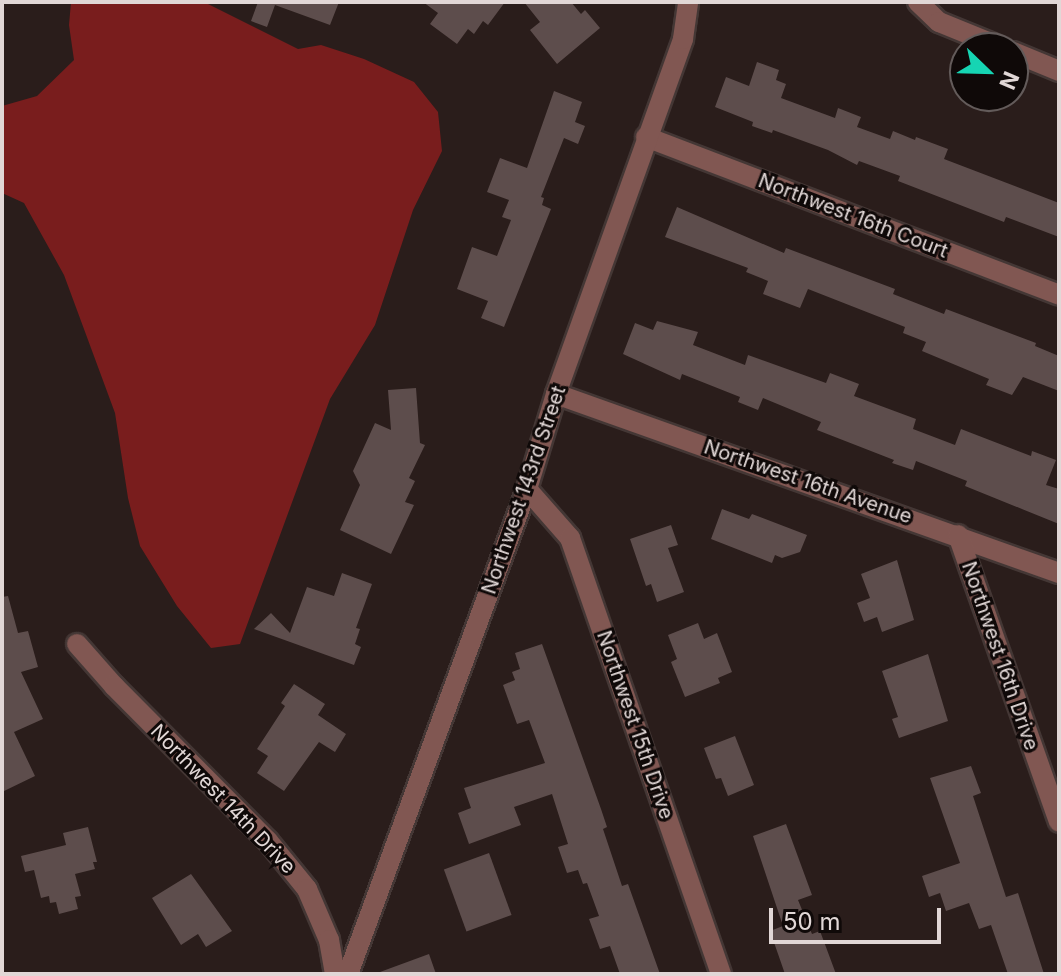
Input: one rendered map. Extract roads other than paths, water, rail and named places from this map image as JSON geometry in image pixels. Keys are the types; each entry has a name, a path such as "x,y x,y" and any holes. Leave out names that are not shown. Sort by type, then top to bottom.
{"street":[{"name":"Northwest 143rd Street","path":"348,974 527,489 556,394 683,39 688,2"},
{"path":"918,2 939,22 964,32"},
{"path":"1029,59 1059,71"},
{"name":"Northwest 16th Court","path":"646,137 1059,295"},
{"name":"Northwest 16th Avenue","path":"556,394 1059,573"},
{"name":"Northwest 15th Drive","path":"527,489 570,538 721,974"},
{"name":"Northwest 16th Drive","path":"958,535 1059,822"},
{"name":"Northwest 14th Drive","path":"77,644 114,686 268,841 307,889 329,940 335,974"}]}
